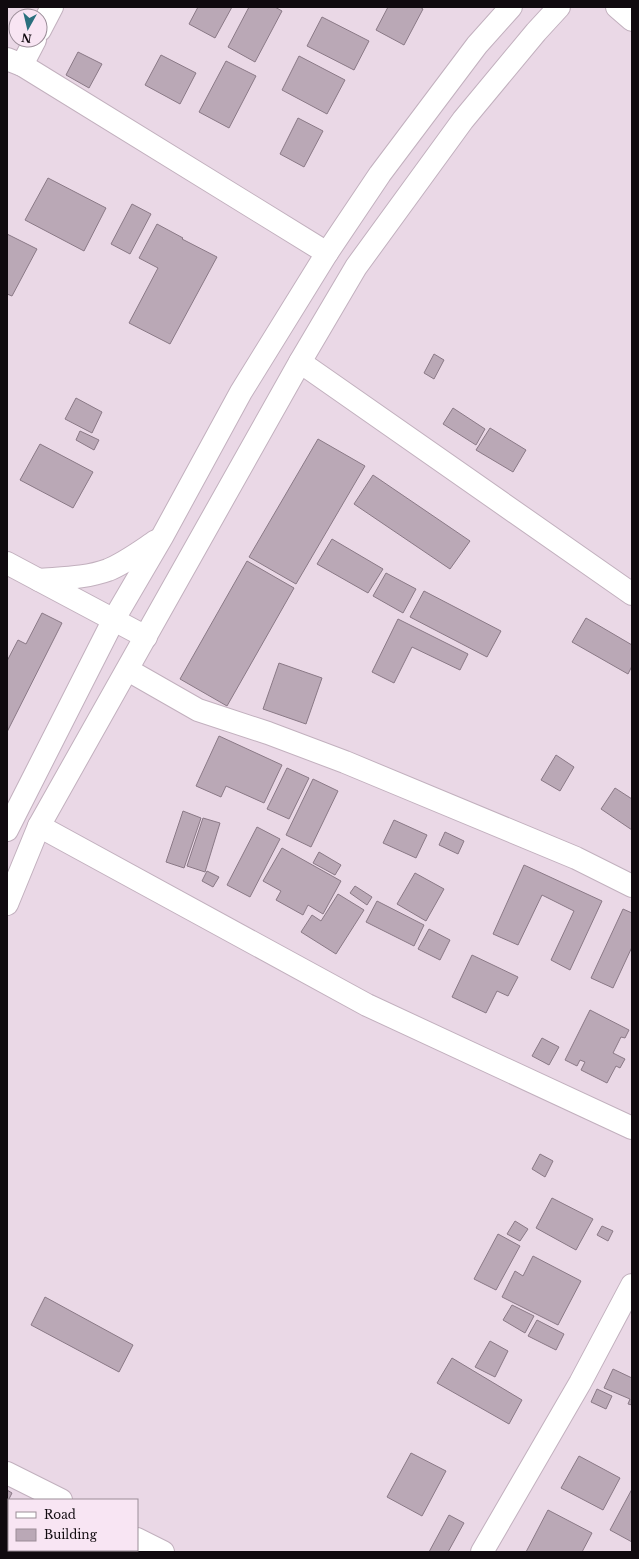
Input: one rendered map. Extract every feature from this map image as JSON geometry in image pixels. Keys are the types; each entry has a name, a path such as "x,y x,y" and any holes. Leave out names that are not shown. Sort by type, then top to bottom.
{"street":[{"path":"7,830 114,619 162,537 240,392 327,253 380,174 477,45 511,7"},
{"path":"7,904 39,826 300,362 356,268 463,120 536,32 559,7"},
{"path":"617,7 632,20"},
{"path":"27,48 14,62 327,253"},
{"path":"300,362 632,594"},
{"path":"39,580 81,576 107,570 130,559 162,537"},
{"path":"7,563 146,637"},
{"path":"128,670 198,710 268,733 345,762 576,858 632,886"},
{"path":"39,826 367,1005 632,1128"},
{"path":"482,1552 580,1383 632,1285"},
{"path":"7,1473 59,1499"}],"building":[{"path":"198,7 232,7 215,38 189,24"},
{"path":"249,7 275,7 282,11 255,62 228,47"},
{"path":"388,7 420,7 423,9 404,45 376,30"},
{"path":"322,17 369,41 354,70 307,46"},
{"path":"78,52 102,64 89,88 66,75"},
{"path":"161,55 196,73 180,104 145,85"},
{"path":"299,56 345,80 327,114 282,90"},
{"path":"226,61 256,76 229,128 199,112"},
{"path":"298,118 323,131 304,167 280,154"},
{"path":"48,178 106,208 84,251 25,220"},
{"path":"132,204 151,214 130,254 111,244"},
{"path":"157,224 217,257 170,344 129,323 158,268 139,258"},
{"path":"7,234 37,249 12,296 7,294"},
{"path":"434,354 444,360 434,379 424,373"},
{"path":"76,398 102,412 92,433 65,419"},
{"path":"453,408 485,429 476,445 443,424"},
{"path":"490,428 526,450 513,472 476,450"},
{"path":"80,431 99,440 94,450 76,440"},
{"path":"318,439 365,466 296,584 249,557"},
{"path":"40,444 93,472 73,508 20,480"},
{"path":"373,475 470,541 450,569 354,504"},
{"path":"332,539 383,569 368,593 317,564"},
{"path":"247,561 294,588 227,706 180,679"},
{"path":"386,573 416,589 403,613 373,596"},
{"path":"424,591 501,631 487,657 410,617"},
{"path":"42,613 62,623 7,732 7,661 18,640 26,644"},
{"path":"586,618 632,645 632,666 628,674 572,642"},
{"path":"398,619 468,654 460,670 412,647 394,683 372,672"},
{"path":"279,663 322,678 306,724 263,709"},
{"path":"219,736 282,765 264,803 226,786 221,797 196,786"},
{"path":"556,755 574,767 560,791 541,780"},
{"path":"287,768 309,778 289,819 267,809"},
{"path":"313,779 338,791 311,847 286,835"},
{"path":"615,788 632,799 632,830 601,809"},
{"path":"183,811 201,818 184,868 166,862"},
{"path":"203,818 220,823 205,872 187,866"},
{"path":"394,820 427,835 416,858 383,843"},
{"path":"257,827 280,839 250,897 227,885"},
{"path":"445,832 464,841 458,854 439,845"},
{"path":"282,848 341,881 323,914 308,905 303,915 276,900 281,891 263,881"},
{"path":"319,852 341,865 335,875 313,863"},
{"path":"524,865 602,901 570,970 551,960 574,911 542,895 518,945 493,934"},
{"path":"207,871 219,877 213,887 202,881"},
{"path":"415,873 444,889 426,921 397,904"},
{"path":"355,886 372,897 367,905 350,893"},
{"path":"338,894 364,910 336,954 301,932 312,915 321,921"},
{"path":"377,901 424,925 414,946 366,922"},
{"path":"623,909 632,913 632,947 613,988 591,978"},
{"path":"429,929 450,940 440,960 418,949"},
{"path":"472,955 518,977 508,996 497,991 486,1013 452,997"},
{"path":"590,1010 629,1030 625,1038 621,1037 613,1053 625,1059 620,1068 616,1066 607,1083 581,1070 585,1062 580,1060 577,1066 565,1060"},
{"path":"542,1038 559,1047 549,1065 532,1056"},
{"path":"540,1154 553,1161 545,1177 532,1169"},
{"path":"552,1198 593,1219 576,1250 536,1228"},
{"path":"515,1221 528,1229 520,1241 507,1234"},
{"path":"602,1226 613,1231 608,1241 597,1235"},
{"path":"498,1234 520,1246 496,1290 474,1279"},
{"path":"533,1256 581,1281 558,1325 502,1297 515,1271 523,1276"},
{"path":"45,1297 133,1345 119,1372 31,1325"},
{"path":"512,1305 534,1316 525,1333 503,1320"},
{"path":"537,1320 564,1334 556,1350 528,1336"},
{"path":"490,1341 508,1351 495,1377 475,1367"},
{"path":"452,1358 522,1400 509,1424 437,1383"},
{"path":"613,1369 632,1378 632,1405 628,1404 630,1399 604,1388"},
{"path":"597,1389 612,1396 606,1409 591,1402"},
{"path":"411,1453 446,1471 422,1516 387,1497"},
{"path":"579,1456 620,1478 603,1510 561,1488"},
{"path":"632,1489 632,1542 610,1530"},
{"path":"7,1490 12,1493 7,1503"},
{"path":"548,1510 592,1533 582,1552 526,1552"},
{"path":"449,1515 464,1523 448,1552 429,1552"},
{"path":"7,1545 8,1551 19,1552 7,1552"},
{"path":"56,1551 112,1551 112,1552"}]}
